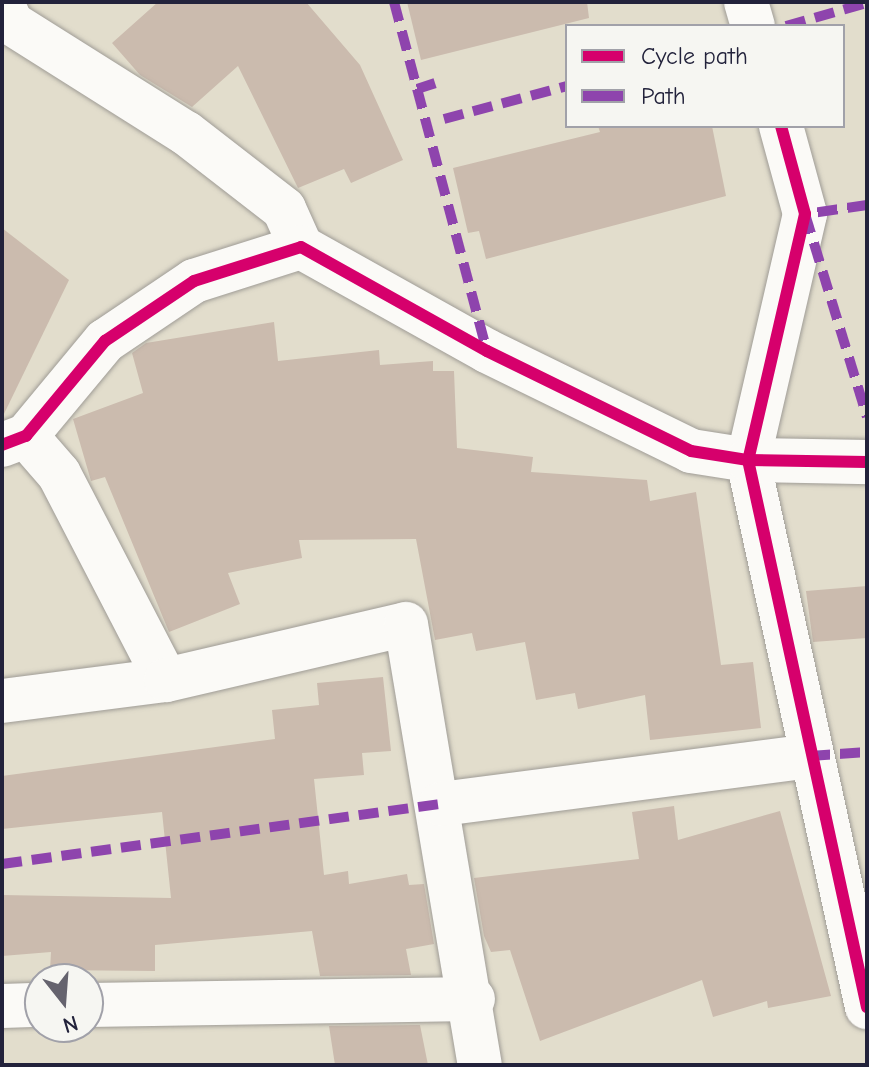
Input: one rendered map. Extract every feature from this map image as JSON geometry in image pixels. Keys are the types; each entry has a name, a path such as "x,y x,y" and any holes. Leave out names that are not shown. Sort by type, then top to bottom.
{"street":[{"path":"2,2 11,23 186,133 284,209 301,247 587,401 691,451 748,460 867,462"},
{"path":"746,2 752,24"},
{"path":"782,128 805,214 748,460 867,1007"},
{"path":"166,680 59,474 14,441 105,341 194,281 301,247"},
{"path":"2,701 166,680 406,624 441,804 473,999 480,1065"},
{"path":"441,804 810,756"},
{"path":"104,1005 473,999"},
{"path":"2,1006 24,1005"}],"building":[{"path":"158,2 306,2 360,65 403,160 351,183 344,169 298,188 238,66 192,107 140,75 112,43"},
{"path":"407,2 587,2 589,18 421,60"},
{"path":"599,128 712,128 726,196 486,259 479,231 468,233 453,168 600,132"},
{"path":"2,228 69,280 2,418"},
{"path":"274,322 278,361 379,350 380,365 433,361 433,371 454,371 457,448 533,457 531,472 647,480 650,501 696,492 721,665 753,662 761,728 650,740 645,695 578,709 575,693 536,700 525,642 476,651 472,633 435,640 416,539 299,540 302,558 228,573 240,604 169,632 105,477 91,481 73,419 143,393 132,353 146,343"},
{"path":"867,586 867,638 813,642 806,591"},
{"path":"383,677 391,751 362,753 364,775 314,779 324,875 348,871 349,884 407,874 409,885 424,884 434,944 406,949 411,975 320,976 312,931 155,945 155,971 104,971 104,963 50,963 51,952 2,956 2,895 171,898 162,812 2,829 2,776 275,739 272,710 319,705 317,683"},
{"path":"674,806 678,840 780,811 831,996 768,1008 767,1001 713,1017 702,980 540,1041 510,950 491,952 484,936 474,878 639,859 632,812"},
{"path":"420,1025 428,1065 335,1065 329,1026"}],"marked path":[{"path":"394,2 487,351"},
{"path":"793,24 867,3"},
{"path":"417,89 435,83"},
{"path":"444,119 565,87"},
{"path":"867,205 805,214 867,417"},
{"path":"810,756 867,752"},
{"path":"2,864 441,804"}],"cycle path":[{"path":"782,128 805,214 748,460 867,1007"},
{"path":"2,445 26,436 105,341 194,281 301,247 487,351 691,451 748,460 867,462"}]}
